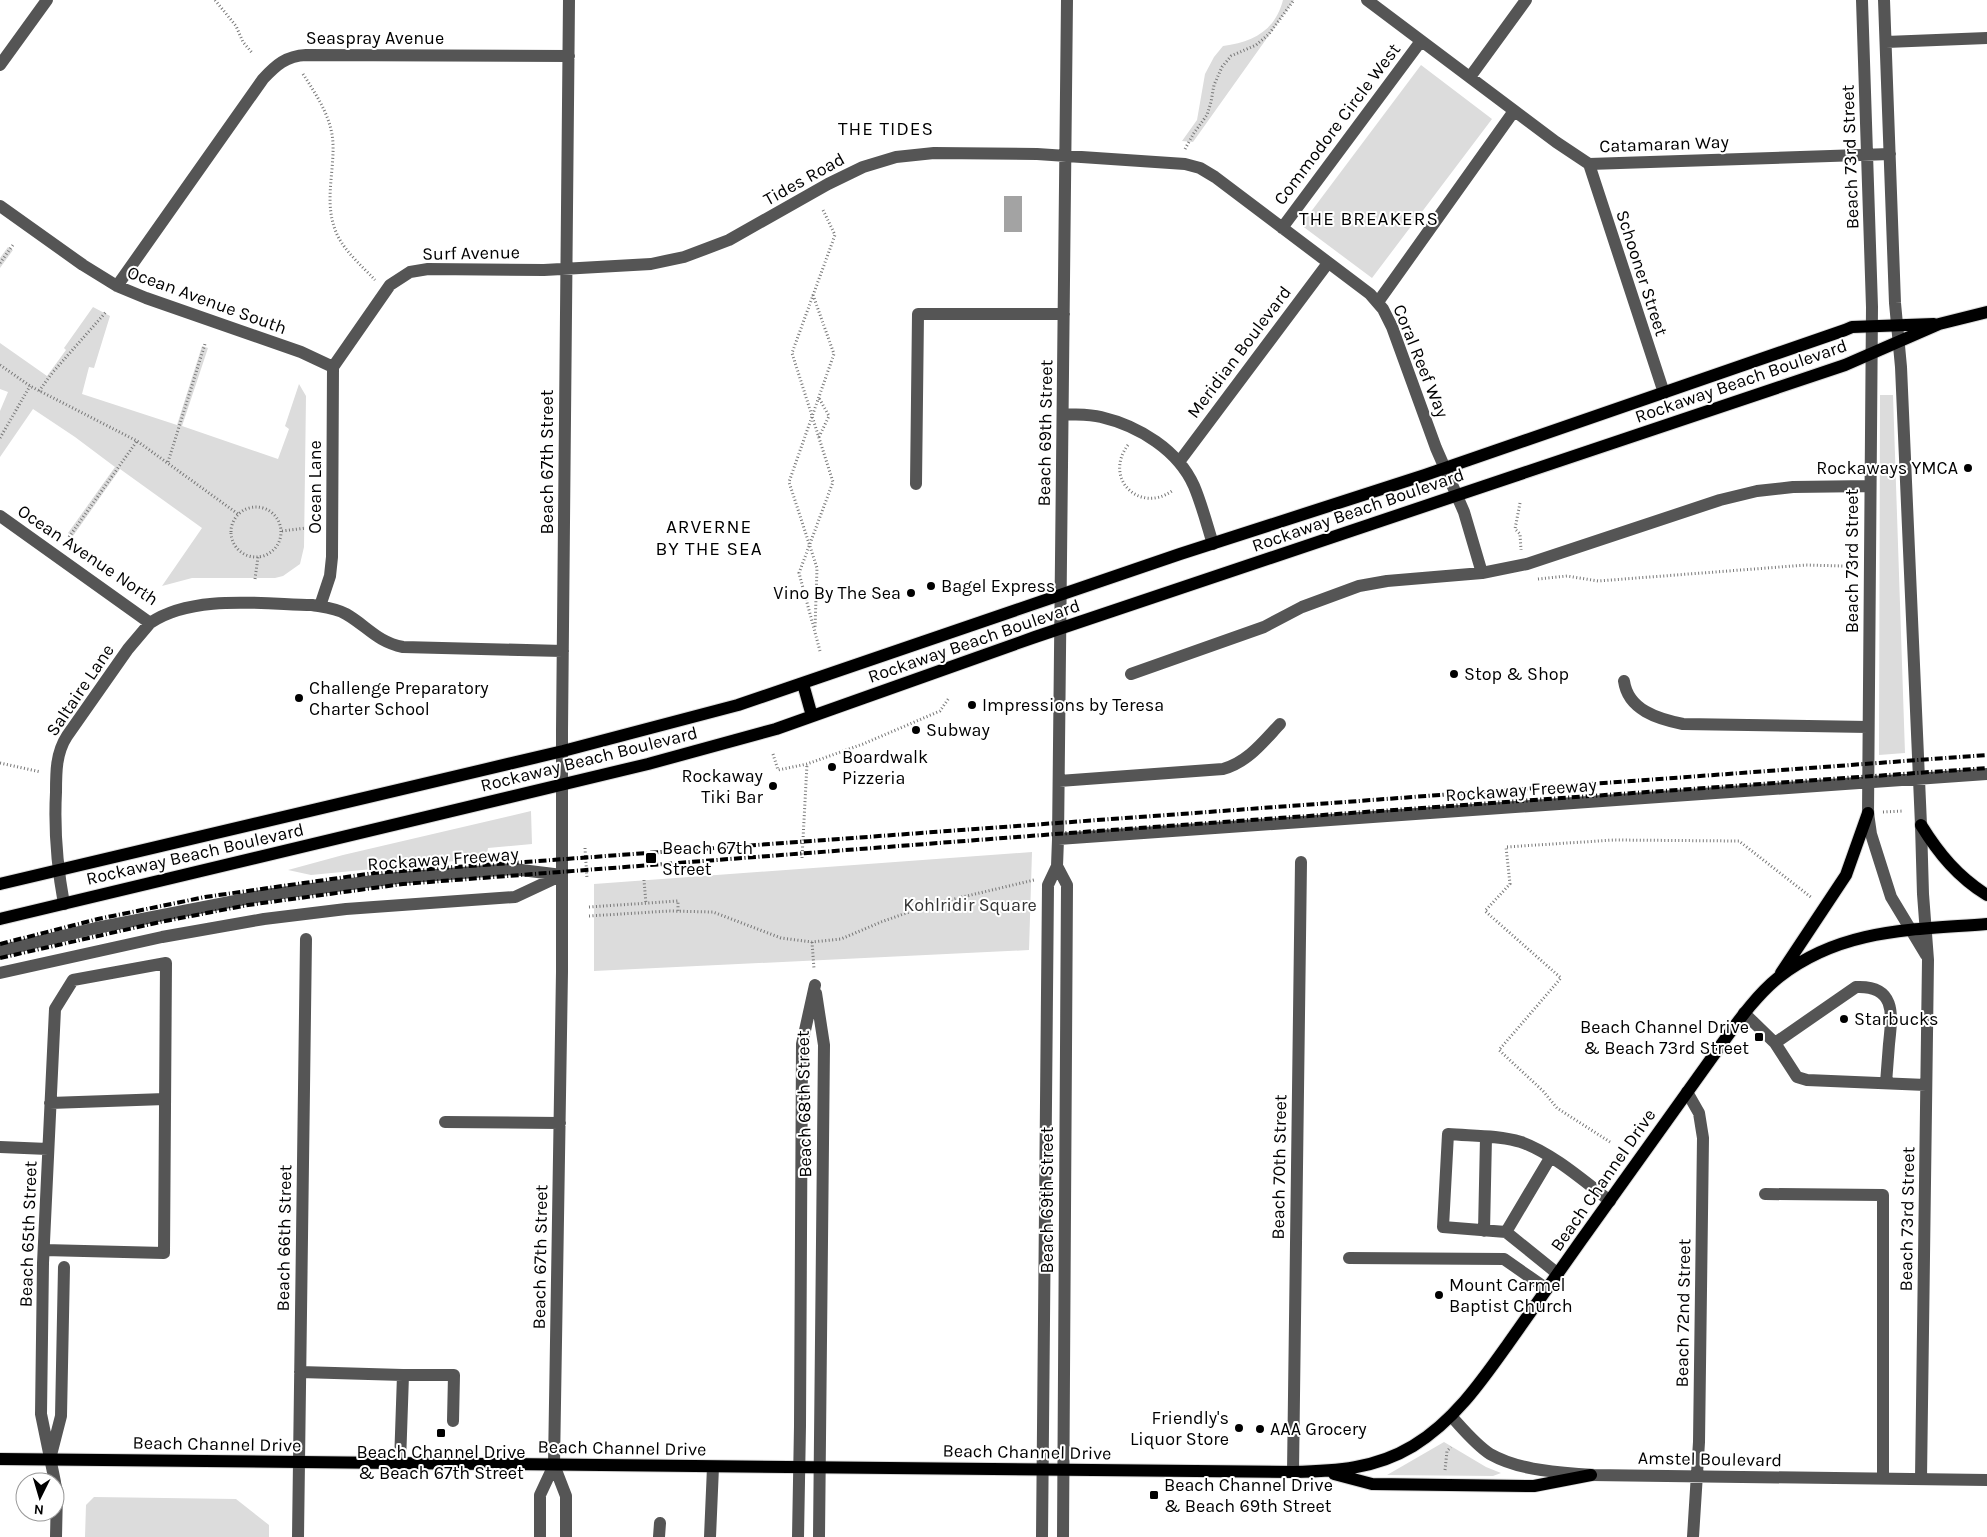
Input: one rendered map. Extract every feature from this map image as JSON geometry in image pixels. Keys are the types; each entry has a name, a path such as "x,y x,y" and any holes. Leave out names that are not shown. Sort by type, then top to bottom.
{"main road":[{"name":"Rockaway Beach Boulevard","path":"0,919 732,742 1845,365 1939,324 1987,312"},
{"name":"Rockaway Beach Boulevard","path":"0,884 704,715 803,684 1061,594 1444,468 1852,327 1939,324"},
{"path":"803,684 812,716"},
{"path":"1778,978 1846,875 1873,813"},
{"path":"1922,826 1955,871 1987,896"},
{"name":"Beach Channel Drive","path":"0,1459 1293,1472 1324,1472 1359,1468 1393,1457 1424,1438 1450,1416 1473,1391 1744,1013 1778,978 1808,959 1840,944 1874,934 1909,929 1987,924"},
{"path":"1324,1472 1372,1484 1534,1486 1592,1475"}],"street":[{"path":"0,65 47,0"},
{"name":"Beach 67th Street","path":"566,1537 566,1496 554,1465 562,972 569,0"},
{"name":"Beach 69th Street","path":"1042,1537 1048,886 1057,866 1059,781 1067,0"},
{"name":"Catamaran Way","path":"1367,0 1514,111 1589,164 1890,154"},
{"path":"1470,77 1526,0"},
{"name":"Beach 73rd Street","path":"1862,0 1872,327 1868,727 1868,783 1873,813 1871,834 1891,897 1928,960"},
{"name":"Beach 73rd Street","path":"1884,0 1897,325 1928,960 1921,1479"},
{"path":"1886,42 1987,38"},
{"name":"Commodore Circle West","path":"1282,228 1421,41"},
{"name":"Seaspray Avenue","path":"117,286 257,86 281,61 289,57 306,55 568,56"},
{"path":"1378,302 1514,111"},
{"name":"Tides Road","path":"566,268 651,264 699,253 729,240 846,175 880,161 896,157 954,153 1066,156"},
{"name":"Coral Reef Way","path":"1066,156 1194,165 1209,173 1378,302 1392,327 1444,468 1464,512 1482,573"},
{"name":"Schooner Street","path":"1589,164 1664,393"},
{"name":"Ocean Avenue South","path":"0,206 83,265 117,286 146,298 301,352 333,366"},
{"name":"Meridian Boulevard","path":"1179,462 1328,263"},
{"name":"Surf Avenue","path":"333,366 385,292 403,276 418,270 438,268 537,270 566,268"},
{"path":"916,484 918,314 1064,314"},
{"name":"Ocean Lane","path":"320,606 330,576 332,557 333,366"},
{"path":"1063,414 1100,417 1125,425 1159,444 1179,462 1193,485 1213,544"},
{"path":"1131,674 1264,627 1302,607 1359,586 1387,581 1482,573 1527,564 1720,500 1748,493 1793,487 1870,486"},
{"name":"Ocean Avenue North","path":"0,516 150,623 167,613 200,604 320,606 345,613 383,641 403,647 563,651"},
{"name":"Saltaire Lane","path":"64,904 58,870 55,834 58,757 63,742 128,649 150,623"},
{"path":"1624,681 1628,695 1639,707 1659,718 1683,724 1868,727"},
{"path":"1059,781 1223,769 1246,758 1280,724"},
{"name":"Rockaway Freeway","path":"1058,839 1987,774"},
{"name":"Beach 70th Street","path":"1293,1472 1301,862"},
{"name":"Beach 69th Street","path":"1057,866 1067,885 1062,1537"},
{"name":"Rockaway Freeway","path":"0,951 106,926 274,894 397,878 513,869 562,874"},
{"path":"0,973 162,937 264,919 346,909 515,897 562,874"},
{"name":"Beach 66th Street","path":"298,1537 306,939"},
{"name":"Beach 65th Street","path":"53,1472 42,1414 44,1250 48,1149 55,1009 73,980 166,963 165,1099"},
{"name":"Beach 68th Street","path":"798,1537 802,1044 815,985"},
{"name":"Beach 68th Street","path":"815,985 824,1044 819,1537"},
{"path":"1775,1043 1856,988 1869,986 1884,995 1890,1003 1892,1017 1886,1083"},
{"path":"1744,1013 1775,1043 1798,1077 1807,1080 1926,1085"},
{"name":"Beach 72nd Street","path":"1687,1092 1699,1113 1703,1138 1699,1442 1693,1537"},
{"path":"44,1250 164,1252 165,1099 50,1103"},
{"path":"445,1122 560,1123"},
{"path":"1558,1274 1506,1232 1443,1227 1448,1134 1520,1142 1550,1158 1610,1201"},
{"path":"1484,1231 1486,1137"},
{"path":"0,1147 48,1149"},
{"path":"1506,1232 1550,1158"},
{"path":"1765,1194 1883,1195 1883,1478"},
{"path":"1349,1258 1504,1259 1547,1289"},
{"name":"Beach 65th Street","path":"50,1460 61,1416 64,1267"},
{"path":"300,1372 454,1375 453,1421"},
{"path":"400,1463 403,1375"},
{"name":"Amstel Boulevard","path":"1450,1416 1481,1447 1490,1453 1506,1461 1537,1469 1592,1475 1987,1480"},
{"name":"Beach 67th Street","path":"540,1537 540,1495 554,1465"},
{"path":"710,1537 713,1467"},
{"name":"Beach 65th Street","path":"56,1522 56,1537"},
{"path":"659,1537 660,1523"}],"path":[{"path":"215,0 230,18 243,42 254,54"},
{"path":"1178,163 1194,133 1207,115 1214,84 1222,67 1231,56 1256,45 1269,34 1294,0"},
{"path":"304,74 322,104 333,142 332,178 329,194 330,213 336,234 385,292"},
{"path":"820,651 799,573 833,482 792,353 835,235 823,210"},
{"path":"0,263 13,245"},
{"path":"813,295 834,354 789,482 817,568 815,633"},
{"path":"39,391 52,372 106,312"},
{"path":"168,462 205,344"},
{"path":"0,365 39,391 137,441 238,514"},
{"path":"0,438 30,386"},
{"path":"818,437 829,416 819,398"},
{"path":"70,537 137,441"},
{"path":"1128,445 1123,451 1119,466 1119,474 1126,487 1133,493 1148,499 1166,496 1172,492"},
{"path":"1520,503 1515,529 1520,534 1519,546 1534,579 1568,576 1598,581 1806,565 1843,566"},
{"path":"261,507 276,516 282,531 279,543 275,549 265,556 258,557 243,554 233,543 231,527 233,520 245,509 261,507"},
{"path":"282,531 306,528"},
{"path":"255,579 258,557"},
{"path":"773,754 778,770 807,764 863,744 940,711 949,698"},
{"path":"0,763 56,775"},
{"path":"802,858 807,764"},
{"path":"1873,813 1907,811"},
{"path":"1610,1142 1557,1108 1543,1091 1499,1050 1561,978 1485,911 1510,884 1506,847 1614,840 1739,841 1817,902"},
{"path":"586,848 587,879"},
{"path":"644,880 646,904"},
{"path":"589,916 678,911 713,912 781,938 812,942 841,938 929,905 1034,880"},
{"path":"589,907 678,901 678,911"},
{"path":"812,942 815,985"},
{"path":"1445,1476 1447,1451 1451,1447"}],"green space":[{"path":"1283,0 1294,0 1193,142 1182,141 1197,120 1205,74 1214,57 1223,46 1253,38 1261,33 1274,20"},
{"path":"1421,65 1492,119 1372,278 1301,225"},
{"path":"8,247 13,250 0,268 0,258"},
{"path":"93,307 110,316 94,368 89,367 82,394 177,425 202,346 208,348 182,426 278,459 289,429 285,426 299,384 306,396 304,547 300,564 283,576 275,578 192,578 162,586 202,528 120,469 73,536 68,533 115,467 33,409 0,457 0,411 8,392 0,389 0,343 47,376"},
{"path":"1880,395 1893,395 1905,753 1879,755"},
{"path":"531,811 532,844 488,848 486,858 311,875 288,870 343,855"},
{"name":"Kohlridir Square","path":"1032,852 1029,950 594,971 594,884"},
{"path":"1444,1442 1486,1467 1501,1473 1493,1476 1387,1475"},
{"path":"94,1497 236,1499 269,1525 269,1537 85,1537 86,1505"}],"shaded area":[{"path":"1004,196 1022,196 1022,232 1004,232"}],"railway":[{"path":"0,944 98,919 205,897 374,873 1987,755"},
{"path":"0,958 160,922 248,905 403,884 1082,832 1987,768"}],"place":[{"name":"Rockaways YMCA","path":"1968,468"},
{"name":"Bagel Express","path":"931,586"},
{"name":"Vino By The Sea","path":"911,593"},
{"name":"Stop & Shop","path":"1454,674"},
{"name":"Challenge Preparatory Charter School","path":"299,698"},
{"name":"Impressions by Teresa","path":"972,705"},
{"name":"Subway","path":"916,730"},
{"name":"Boardwalk Pizzeria","path":"832,767"},
{"name":"Rockaway Tiki Bar","path":"773,786"},
{"name":"Beach 67th Street","path":"651,858"},
{"name":"Starbucks","path":"1844,1019"},
{"name":"Beach Channel Drive & Beach 73rd Street","path":"1759,1037"},
{"name":"Mount Carmel Baptist Church","path":"1439,1295"},
{"name":"Friendly's Liquor Store","path":"1239,1428"},
{"name":"AAA Grocery","path":"1260,1429"},
{"name":"Beach Channel Drive & Beach 67th Street","path":"441,1433"},
{"name":"Beach Channel Drive & Beach 69th Street","path":"1154,1495"}],"district":[{"name":"THE TIDES","path":"886,129"},
{"name":"THE BREAKERS","path":"1369,219"},
{"name":"ARVERNE BY THE SEA","path":"709,538"}]}
